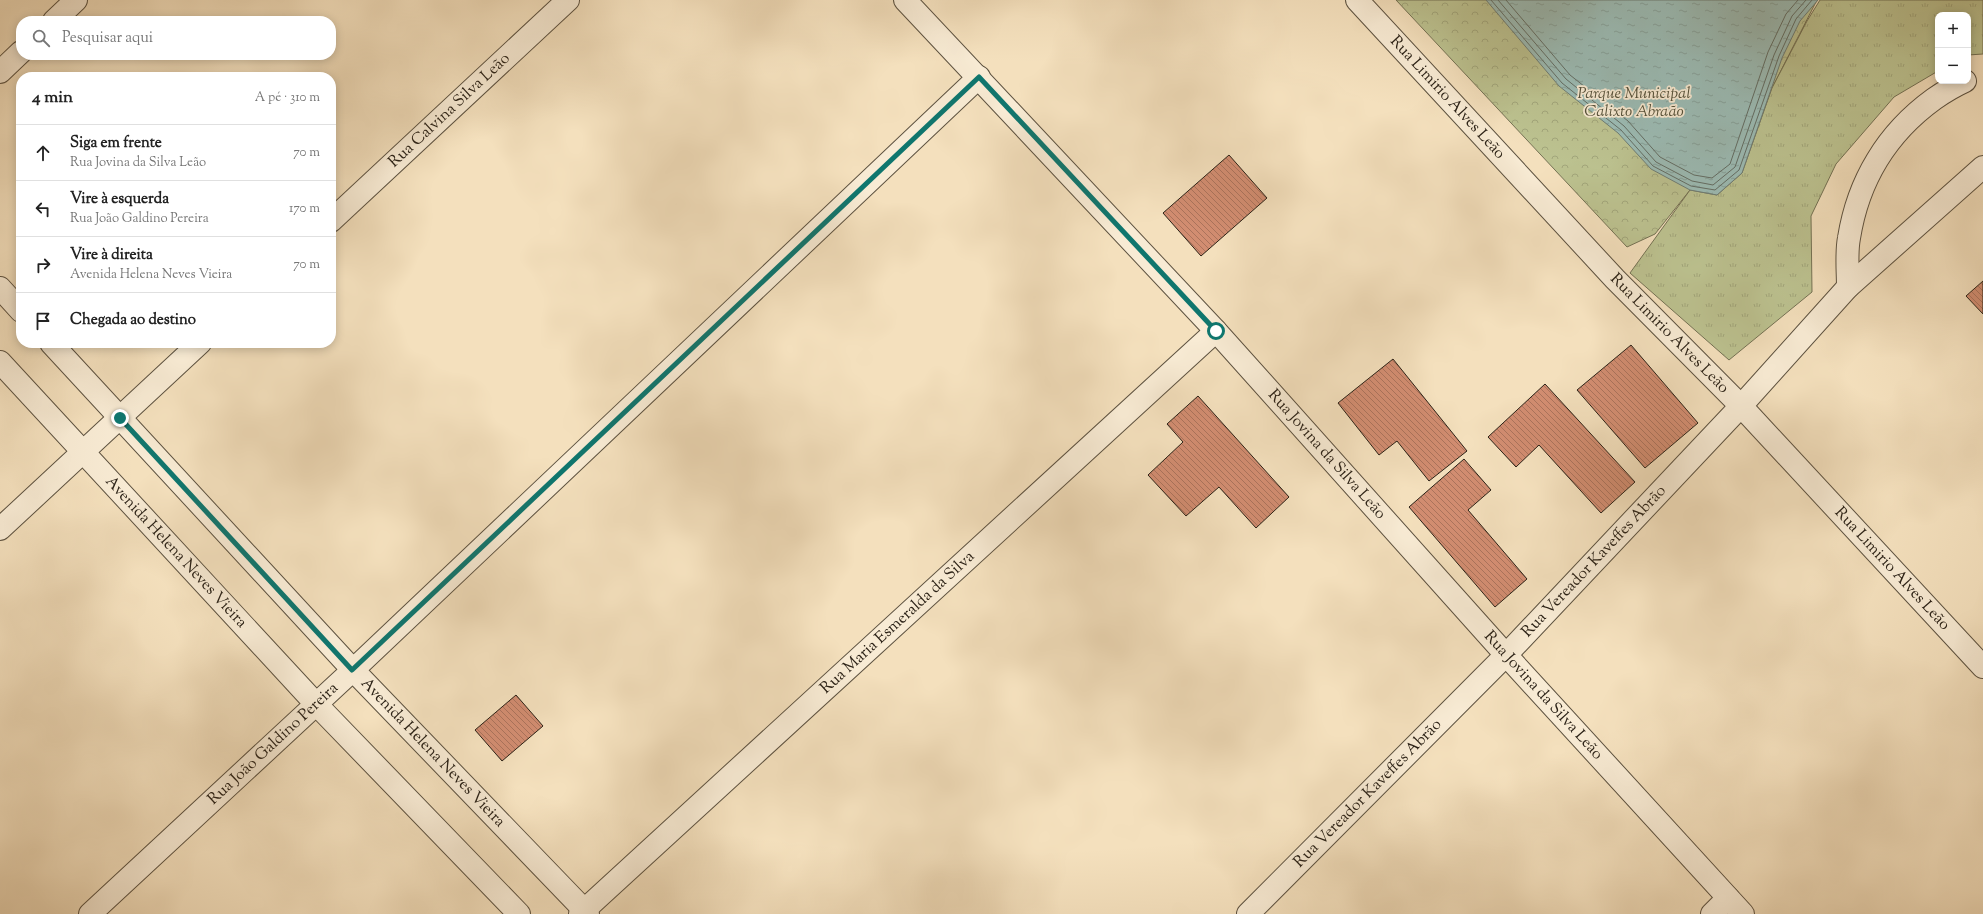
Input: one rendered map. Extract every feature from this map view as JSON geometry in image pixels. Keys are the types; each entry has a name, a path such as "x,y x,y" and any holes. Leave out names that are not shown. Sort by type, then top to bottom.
{"street":[{"path":"59,16 76,0"},
{"name":"Rua Calvina Silva Leão","path":"336,216 568,0"},
{"name":"Rua Jovina da Silva Leão","path":"905,0 979,77 1216,331 1506,655 1743,914"},
{"name":"Rua Limirio Alves Leão","path":"1357,0 1615,279 1741,406 1983,667"},
{"path":"0,72 16,57"},
{"path":"1971,78 1983,74"},
{"name":"Rua João Galdino Pereira","path":"90,914 316,704 979,77"},
{"path":"1848,287 1850,232 1860,192 1882,149 1914,113 1957,84"},
{"name":"Rua Vereador Kaveffes Abrão","path":"1248,914 1506,655 1741,406 1848,287 1983,167"},
{"path":"0,288 16,306"},
{"name":"Rua Maria Esmeralda da Silva","path":"584,912 1216,331"},
{"name":"Avenida Helena Neves Vieira","path":"56,348 352,670 584,912"},
{"path":"0,529 195,348"},
{"name":"Avenida Helena Neves Vieira","path":"0,362 84,451 316,704 519,914"},
{"path":"1712,914 1728,898"}],"green space":[{"name":"Parque Municipal Calixto Abraão","path":"1396,0 1817,0 1772,88 1742,173 1717,195 1690,190 1655,234 1627,247"},
{"path":"1820,0 1983,0 1983,54 1971,55 1971,12 1935,12 1935,73 1894,97 1836,164 1811,216 1812,292 1729,360 1630,273 1690,190 1717,195 1742,173 1772,88 1807,21"}],"water":[{"name":"Parque Municipal Calixto Abraão","path":"1486,0 1818,0 1800,21 1782,58 1742,173 1717,195 1690,190 1651,169 1618,133 1559,86"}],"building":[{"path":"1229,155 1267,198 1201,256 1163,213"},
{"path":"1983,281 1983,314 1966,296"},
{"path":"1631,345 1698,423 1645,468 1577,390"},
{"path":"1393,359 1467,451 1429,481 1397,441 1379,455 1338,403"},
{"path":"1545,384 1635,482 1601,513 1539,445 1516,467 1488,437"},
{"path":"1198,396 1289,497 1256,528 1219,487 1186,516 1148,475 1183,442 1167,424"},
{"path":"1464,459 1491,490 1468,510 1527,579 1495,607 1409,507"},
{"path":"516,695 543,726 502,761 475,730"}],"route":[{"path":"120,418 352,670 979,77 1216,331"}]}
